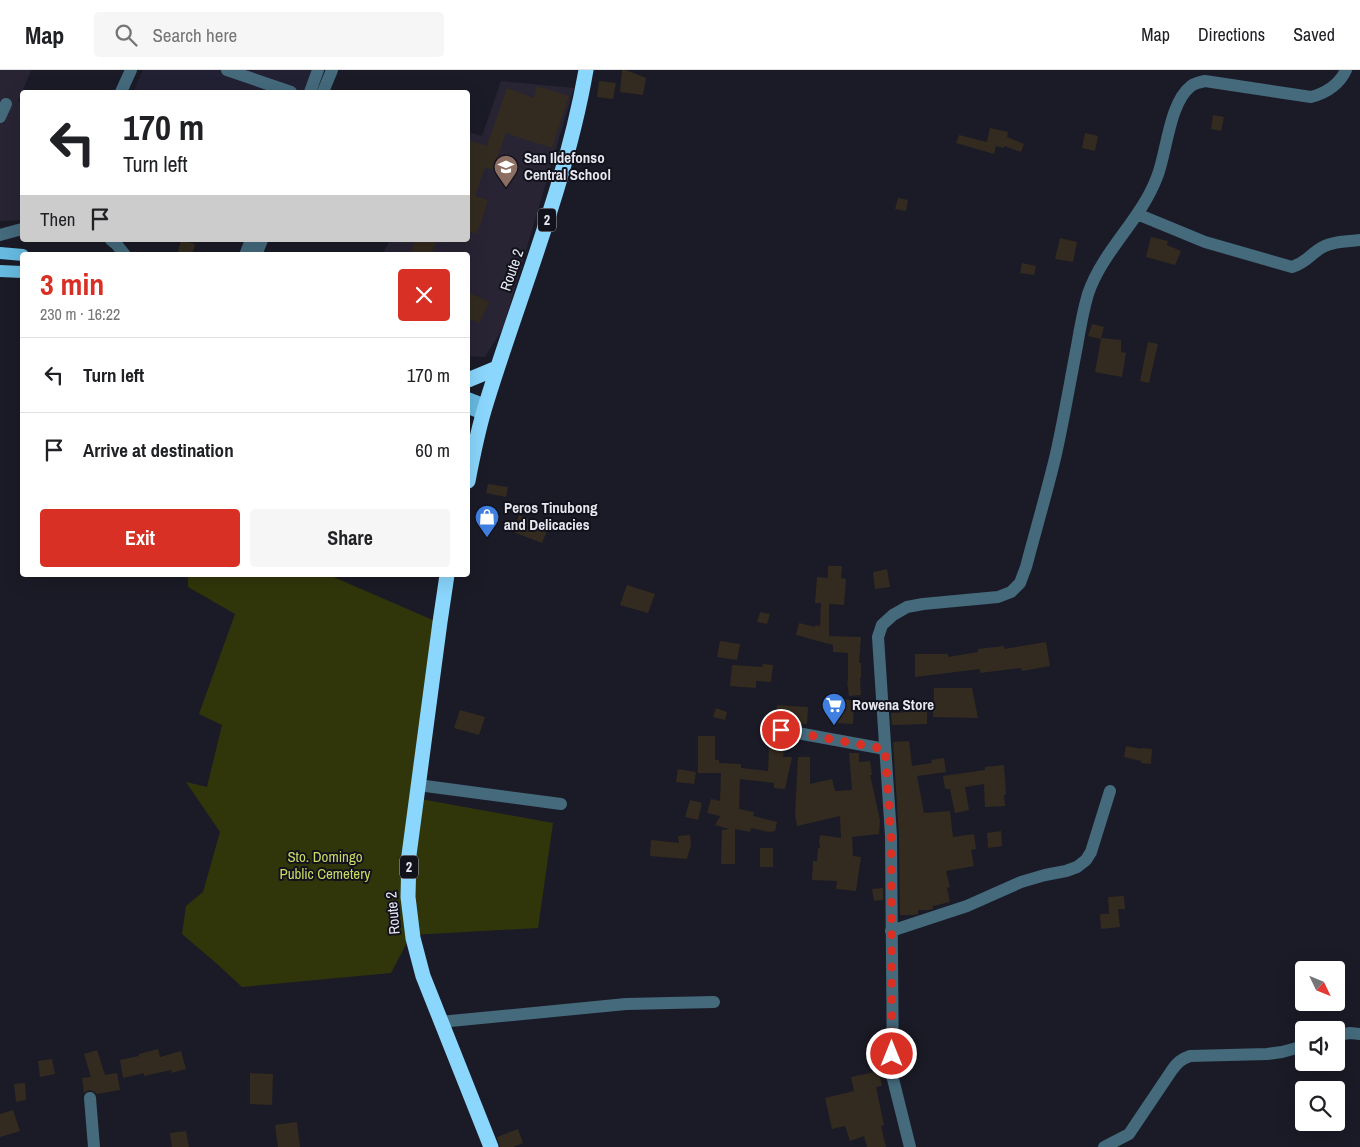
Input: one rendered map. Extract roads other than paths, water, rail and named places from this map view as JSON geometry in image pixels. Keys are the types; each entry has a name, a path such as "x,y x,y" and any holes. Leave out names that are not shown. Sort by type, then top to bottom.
{"highway":[{"name":"Route 2","path":"470,455 471,442 484,410 551,209 575,123 586,70"},
{"path":"470,379 497,368"},
{"name":"Route 2","path":"447,577 409,855 408,897 413,938 422,976 491,1147"}],"main road":[{"path":"0,253 20,255"},
{"path":"0,271 20,272"},
{"path":"470,400 484,410"},
{"path":"470,408 484,410"}],"street":[{"path":"122,90 131,70"},
{"path":"227,70 285,90"},
{"path":"311,90 318,70"},
{"path":"324,90 332,70"},
{"path":"910,1147 893,1079 891,836 878,637 882,625 893,615 907,607 998,597 1011,592 1020,583 1056,454 1082,318 1089,293 1099,268 1113,245 1145,203 1158,176 1177,106 1183,94 1195,83 1205,81 1311,97 1324,93 1334,86 1343,77 1346,70"},
{"path":"0,117 6,104"},
{"path":"1137,214 1205,242 1292,267 1307,260 1326,245 1334,242 1360,240"},
{"path":"0,236 20,230"},
{"path":"113,242 123,252"},
{"path":"781,730 885,749"},
{"path":"418,785 561,804"},
{"path":"891,930 967,906 1020,882 1077,867 1086,860 1091,852 1110,791"},
{"path":"440,1022 626,1004 714,1002"},
{"path":"1345,1034 1360,1034"},
{"path":"1104,1147 1129,1134 1178,1061 1190,1056 1282,1052 1295,1048"},
{"path":"90,1098 94,1147"}],"place":[{"name":"San Ildefonso Central School","path":"506,188"},
{"name":"Peros Tinubong and Delicacies","path":"487,538"},
{"name":"Rowena Store","path":"834,726"}],"park label":[{"name":"Sto. Domingo Public Cemetery","path":"325,866"}]}
